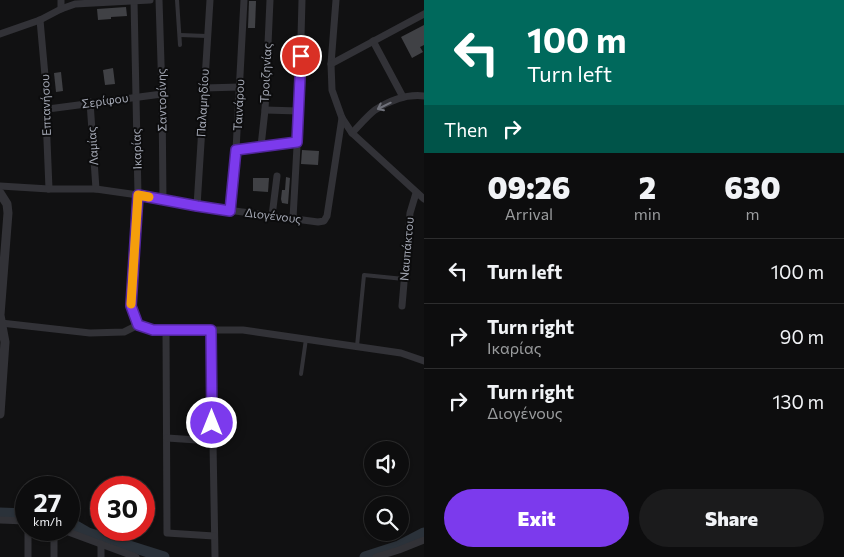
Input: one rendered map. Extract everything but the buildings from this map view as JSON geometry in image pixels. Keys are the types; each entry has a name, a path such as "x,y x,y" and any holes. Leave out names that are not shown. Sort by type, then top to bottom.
{"street":[{"path":"61,0 61,9"},
{"name":"Ικαρίας","path":"134,0 138,195 131,306 138,325"},
{"path":"0,34 40,20 75,4 150,0"},
{"name":"Σαντορίνης","path":"158,0 162,94 163,200"},
{"name":"Παλαμηδίου","path":"197,206 210,0"},
{"name":"Ταινάρου","path":"230,211 236,150 244,0"},
{"name":"Τροιζηνίας","path":"261,146 270,0"},
{"path":"293,218 299,111 302,0"},
{"path":"338,1 331,64 332,90 342,118 352,133 424,199"},
{"path":"331,64 424,14"},
{"name":"Επτανήσου","path":"40,20 48,109 46,116 48,189"},
{"path":"373,41 403,97"},
{"path":"204,88 240,87"},
{"name":"Σερίφου","path":"48,109 162,94"},
{"path":"352,133 374,111 403,97 424,96"},
{"name":"Λαμίας","path":"90,102 96,189"},
{"path":"264,110 299,111"},
{"name":"Διογένους","path":"0,186 96,189 230,211 318,222 324,220 327,216 342,118"},
{"path":"236,150 297,142"},
{"path":"272,216 277,176"},
{"path":"0,193 7,204 8,213 1,323 5,342 0,414"},
{"name":"Ναυπάκτου","path":"402,306 410,213 416,193"},
{"path":"1,323 90,333 124,332 138,325 153,330 166,331 243,330 401,353 424,362"},
{"path":"211,330 215,556"},
{"path":"166,331 167,533 214,536"},
{"path":"167,438 212,441"},
{"path":"0,520 15,521"},
{"path":"80,537 134,557"},
{"path":"376,557 399,554 424,540"},
{"path":"28,541 28,557"},
{"path":"54,541 54,557"},
{"path":"100,544 100,557"}],"lane":[{"path":"177,0 180,45"},
{"path":"180,35 207,36"},
{"path":"357,346 364,275 404,279"},
{"path":"301,374 306,338"}],"waterway":[{"path":"0,513 15,514"},
{"path":"80,528 88,533 164,557"},
{"path":"365,557 399,546 424,533"}],"slow traffic":[{"path":"131,304 138,195 149,197"}],"route":[{"path":"212,423 211,330 153,330 138,325 134,316 131,306 138,195 230,211 236,150 297,142 301,56"}]}
